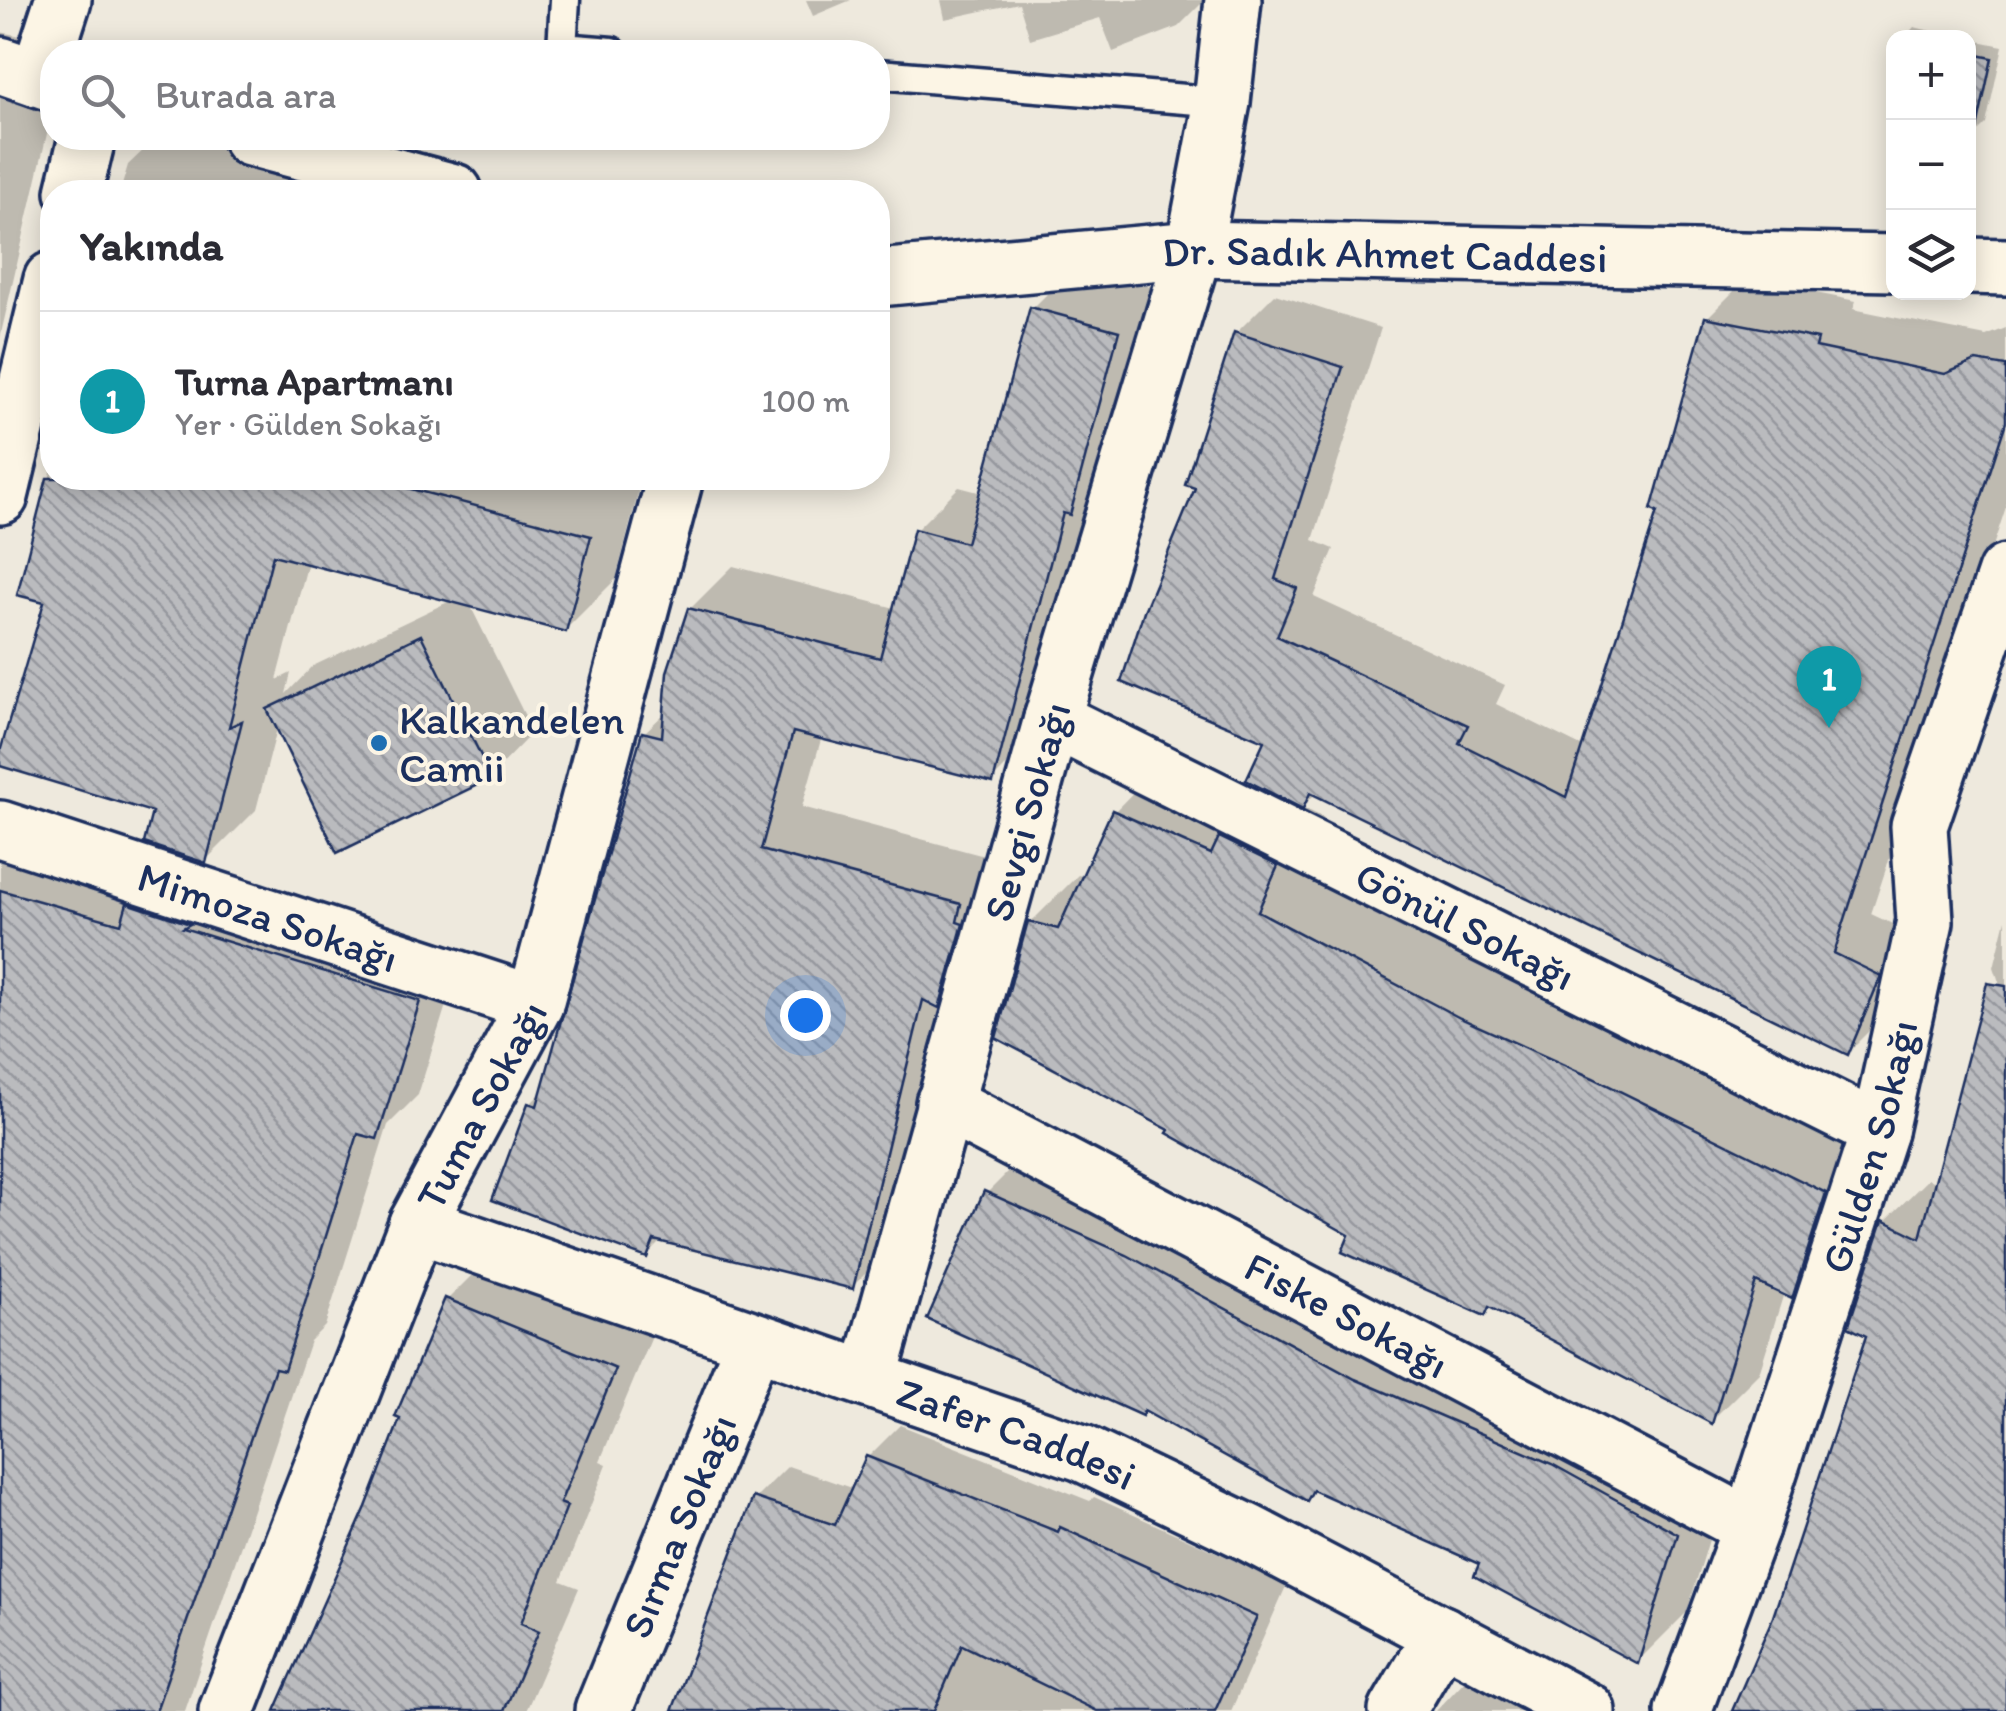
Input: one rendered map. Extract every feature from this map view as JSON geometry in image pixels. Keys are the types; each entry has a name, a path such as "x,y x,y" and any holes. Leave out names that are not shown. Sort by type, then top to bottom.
{"street":[{"path":"46,40 64,0"},
{"name":"Sevgi Sokağı","path":"869,1378 1052,719 1194,249 1222,102 1233,0"},
{"path":"77,180 84,150"},
{"path":"295,150 409,180"},
{"name":"Dr. Sadık Ahmet Caddesi","path":"890,277 1194,249 1886,263"},
{"path":"1976,266 2006,267"},
{"path":"0,496 40,330"},
{"name":"Tuma Sokağı","path":"227,1711 417,1224 535,1004 672,490"},
{"name":"Gülden Sokağı","path":"1682,1711 1752,1527 1878,1131 1925,921 1919,826 2006,573"},
{"name":"Gönül Sokağı","path":"1052,719 1878,1131"},
{"name":"Mimoza Sokağı","path":"0,829 535,1004"},
{"name":"Fiske Sokağı","path":"944,1103 1752,1527"},
{"name":"Zafer Caddesi","path":"417,1224 1082,1453 1249,1533 1587,1711"},
{"name":"Sırma Sokağı","path":"604,1711 754,1341"},
{"path":"1397,1711 1442,1634"}],"lane":[{"path":"562,40 565,0"},
{"path":"890,75 1222,102"}],"building":[{"path":"1976,55 1992,58 1976,133"},
{"path":"1030,307 1119,331 1070,515 1063,513 993,783 793,732 761,850 961,904 957,922 963,924 939,1008 923,1000 853,1289 654,1240 647,1258 492,1200 528,1103 537,1106 642,732 662,737 667,672 688,608 880,658 914,529 966,543"},
{"path":"1705,317 1818,339 1816,347 1945,374 1976,361 2006,366 2006,422 1834,953 1881,976 1848,1055 1310,793 1303,809 1246,780 1264,741 1121,682 1144,611 1195,488 1185,485 1234,332 1343,367 1275,579 1297,588 1277,636 1468,725 1459,743 1566,797 1657,512 1651,510"},
{"path":"44,490 415,490 591,536 566,632 273,555 229,727 242,721 206,863 144,843 152,812 0,766 0,752 44,602 17,595"},
{"name":"Kalkandelen Camii","path":"421,635 492,778 337,853 267,709"},
{"path":"1112,810 1211,854 1219,837 1278,866 1258,911 1460,1018 1593,1078 1826,1193 1792,1299 1756,1282 1712,1424 1489,1307 1485,1316 1342,1252 1349,1235 1167,1133 1169,1130 996,1038 1028,921 1058,929"},
{"path":"0,890 121,924 127,903 190,924 183,928 420,1001 377,1139 358,1134 284,1370 275,1368 156,1711 0,1711"},
{"path":"1987,983 2006,986 2006,1711 1732,1711 1773,1617 1866,1336 1848,1327 1883,1220 1920,1238"},
{"path":"984,1191 1127,1255 1355,1379 1552,1464 1678,1534 1638,1664 1474,1576 1479,1564 1313,1490 1307,1501 1144,1411 1142,1416 927,1319"},
{"path":"445,1298 616,1369 560,1503 567,1506 521,1623 539,1631 504,1711 275,1711 366,1507 400,1419 395,1417"},
{"path":"866,1456 1058,1532 1060,1527 1257,1617 1215,1711 1097,1711 962,1645 934,1711 672,1711 753,1497 835,1525"}],"place":[{"name":"Turna Apartmanı","path":"1829,728"},
{"name":"Kalkandelen Camii","path":"379,743"}]}
